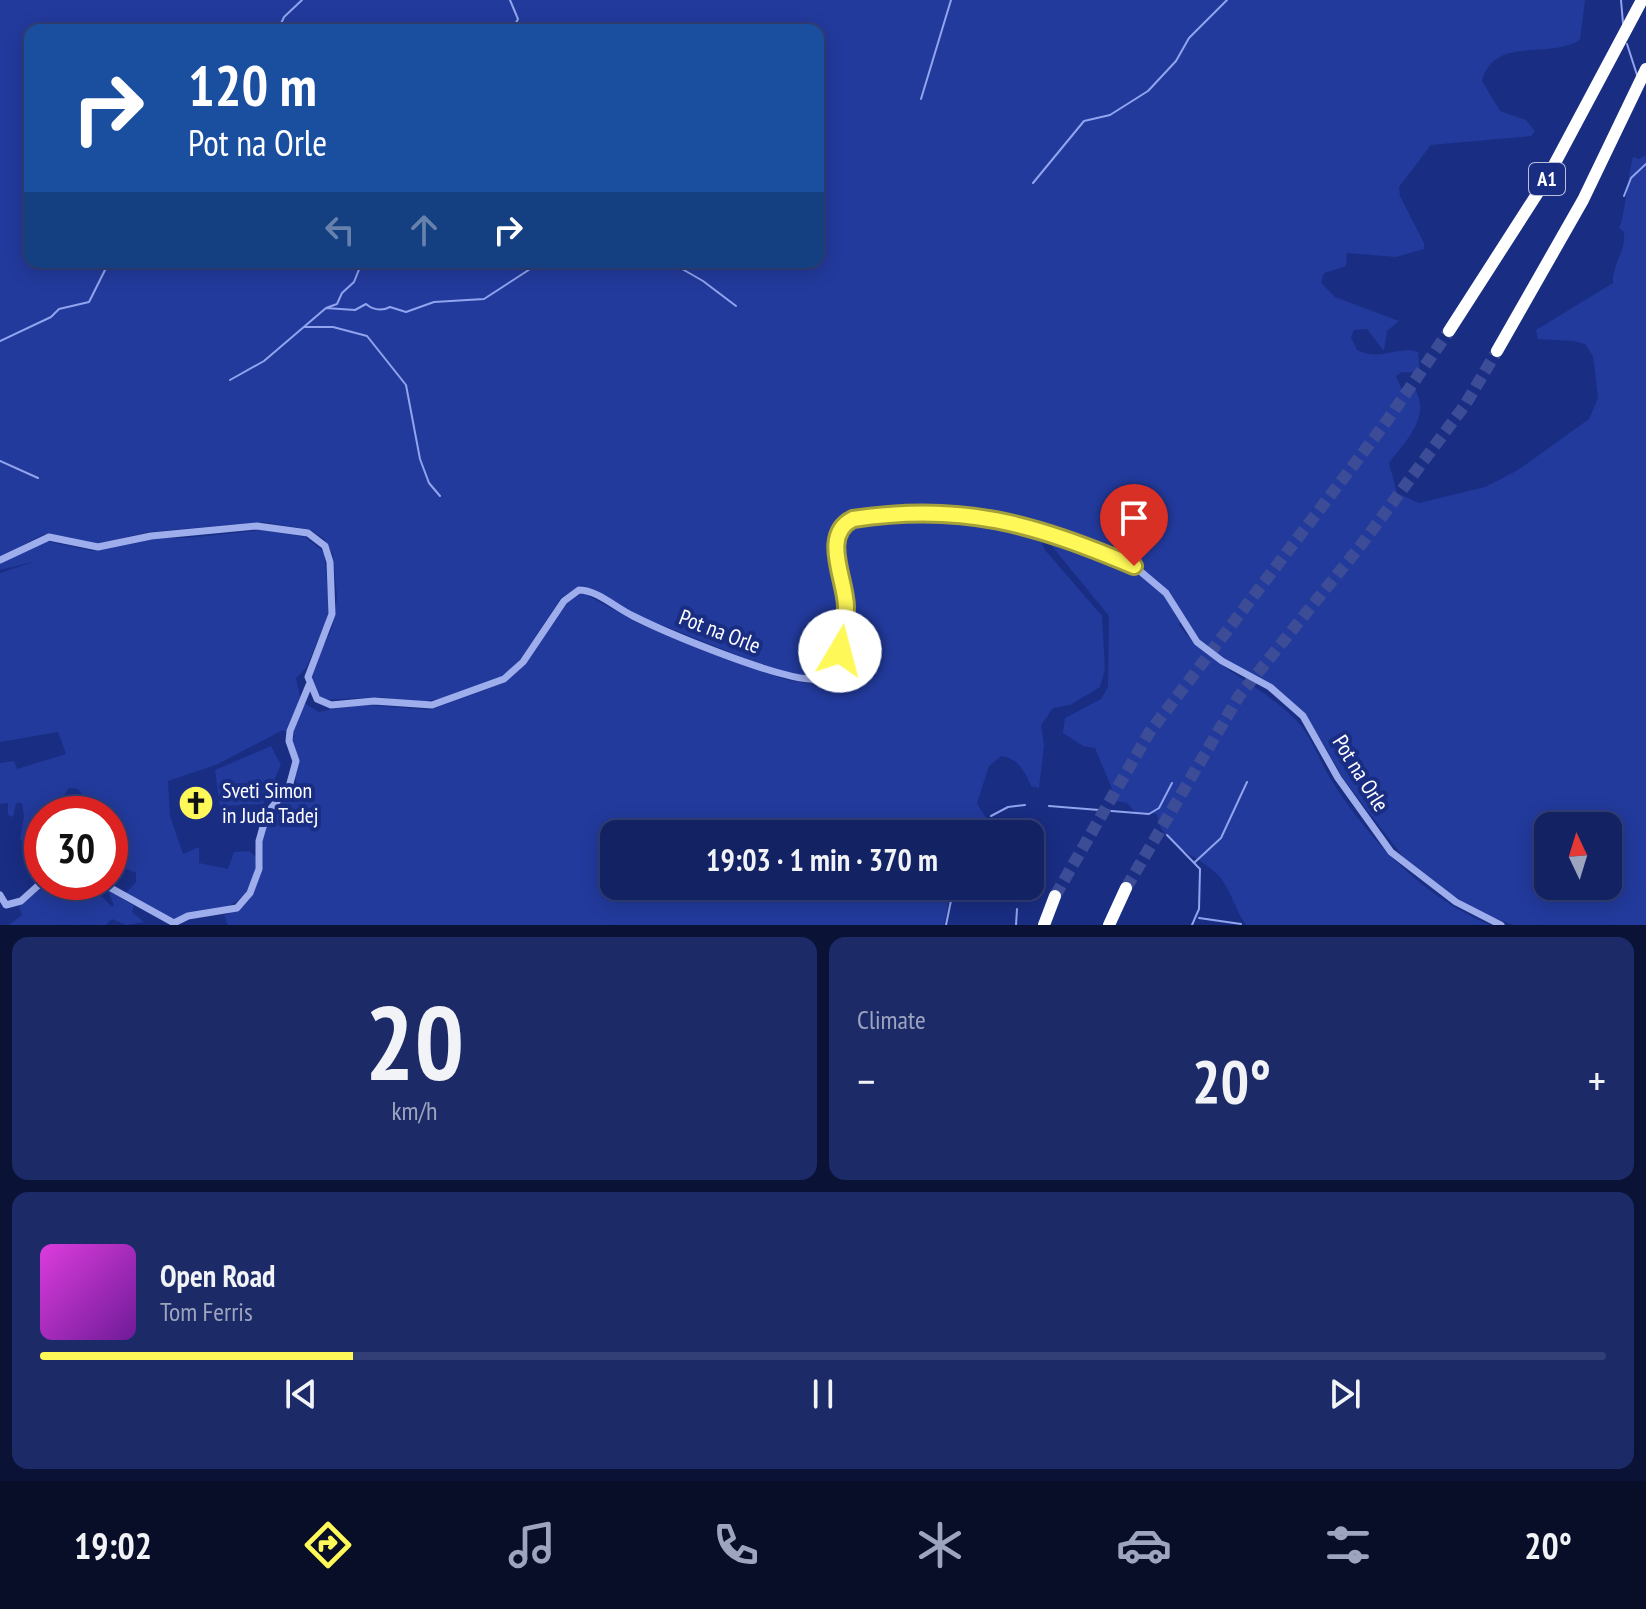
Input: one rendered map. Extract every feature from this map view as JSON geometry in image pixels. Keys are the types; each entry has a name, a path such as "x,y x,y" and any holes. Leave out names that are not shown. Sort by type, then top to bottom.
{"highway":[{"name":"A1","path":"1449,331 1508,244 1584,112 1642,0"},
{"name":"A1","path":"1497,351 1583,200 1646,69"},
{"path":"1109,925 1126,888"},
{"path":"1044,925 1055,896"}],"street":[{"name":"Pot na Orle","path":"309,685 317,699 331,705 374,701 418,707 482,689 504,679 523,662 564,601 579,590 593,593 636,618 782,676 818,679 833,665 844,635 845,594 836,540 846,523 868,517 940,512 1004,520 1117,559 1146,574 1166,593 1197,642 1222,661 1270,687 1303,716 1338,778 1391,852 1456,902 1501,925"},
{"path":"0,560 49,537 98,547 151,536 257,526 308,533 322,542 329,553 333,597 326,633 311,662 309,685 290,731 289,741 296,761 289,787 267,813 259,841 255,882 244,901 229,910 188,916 174,923 128,898"},
{"path":"0,895 6,905 15,904 24,897"}],"shaded area":[{"path":"0,0 1585,0 1580,40 1567,46 1510,53 1498,58 1488,67 1482,81 1500,111 1526,120 1535,131 1531,136 1431,145 1399,187 1400,196 1424,243 1424,249 1396,257 1347,253 1346,266 1324,273 1321,283 1335,297 1399,321 1387,331 1384,351 1367,329 1354,330 1351,337 1357,350 1374,354 1403,350 1418,352 1420,373 1402,372 1396,376 1401,388 1416,391 1420,401 1418,420 1389,463 1397,493 1419,503 1485,487 1518,470 1589,419 1598,398 1593,356 1585,344 1538,339 1536,330 1613,283 1624,239 1624,232 1619,228 1633,157 1639,159 1646,155 1646,925 1513,925 1481,913 1454,896 1403,857 1344,780 1321,739 1301,716 1279,695 1204,645 1186,621 1178,624 1204,652 1267,695 1296,720 1348,805 1401,866 1443,899 1490,925 1246,925 1218,875 1172,842 1159,825 1157,814 1135,812 1127,803 1117,801 1095,748 1083,746 1063,733 1065,718 1101,699 1108,687 1109,616 1047,540 1068,547 1071,540 1027,521 942,507 845,518 836,529 832,543 844,600 842,626 829,667 816,676 785,674 642,617 582,585 561,598 517,664 501,678 439,699 413,703 381,697 320,700 312,684 311,672 332,628 337,598 333,555 324,539 311,530 263,522 148,532 98,544 44,534 0,557"},
{"path":"941,514 983,519 1018,528 1026,536 1040,539 1045,550 1102,616 1105,669 1100,687 1070,705 1053,708 1041,725 1044,745 1039,788 1031,786 1016,763 1001,756 989,766 977,803 985,820 600,820 600,900 949,900 944,925 228,925 224,915 240,909 250,899 256,886 264,826 270,813 279,801 297,787 290,741 295,736 283,730 216,765 168,781 170,816 183,854 199,847 199,863 228,869 234,852 249,851 256,857 255,874 240,898 216,912 201,916 170,920 128,894 136,882 136,873 128,870 128,796 84,796 78,789 69,788 64,796 24,796 24,816 22,803 16,803 13,817 8,815 8,803 0,804 0,763 14,761 17,769 66,754 58,732 0,742 0,573 33,562 0,570 0,564 46,541 93,551 153,538 187,538 262,530 305,537 324,552 330,612 306,668 296,678 301,701 319,712 355,704 430,710 504,683 522,667 568,602 583,593 638,623 784,679 809,683 826,678 837,664 849,622 850,593 841,555 843,536 847,526 868,520"},
{"path":"271,746 281,765 263,804 220,806 215,770"},
{"path":"24,816 24,842 20,840"},
{"path":"26,900 105,900 112,907 112,900 124,900 134,906 132,912 144,922 126,925 112,919 106,925 9,925 22,915 19,907"}],"waterway":[{"path":"281,24 302,0"},
{"path":"510,0 518,19 515,24"},
{"path":"921,99 951,0"},
{"path":"1033,183 1084,121 1110,115 1148,91 1176,61 1189,38 1227,0"},
{"path":"1621,0 1623,23"},
{"path":"1627,44 1637,75"},
{"path":"1624,196 1631,178 1646,164"},
{"path":"0,341 51,317 59,309 89,302 106,268"},
{"path":"230,380 264,361 326,308 337,304 342,293 354,282 360,268"},
{"path":"326,308 355,310 366,304 375,309 390,307 406,312 434,302 484,299 532,268"},
{"path":"680,268 736,306"},
{"path":"305,327 333,327 367,336 406,385 420,459 429,483 440,496"},
{"path":"0,461 38,478"},
{"path":"1195,862 1221,838 1247,782"},
{"path":"1049,806 1149,814 1159,808 1172,783"},
{"path":"991,816 1008,807 1025,805"},
{"path":"1167,835 1200,869 1199,909 1192,925"},
{"path":"946,925 951,900"},
{"path":"1016,925 1017,909"},
{"path":"1199,918 1241,924"}],"tunnel":[{"path":"1055,896 1149,733 1384,425 1449,331"},
{"path":"1126,888 1239,696 1361,545 1465,405 1497,351"}],"place":[{"name":"Sveti Simon in Juda Tadej","path":"196,803"}],"route":[{"path":"840,651 846,608 836,540 846,523 853,519 940,512 974,514 1004,520 1134,566"}]}
